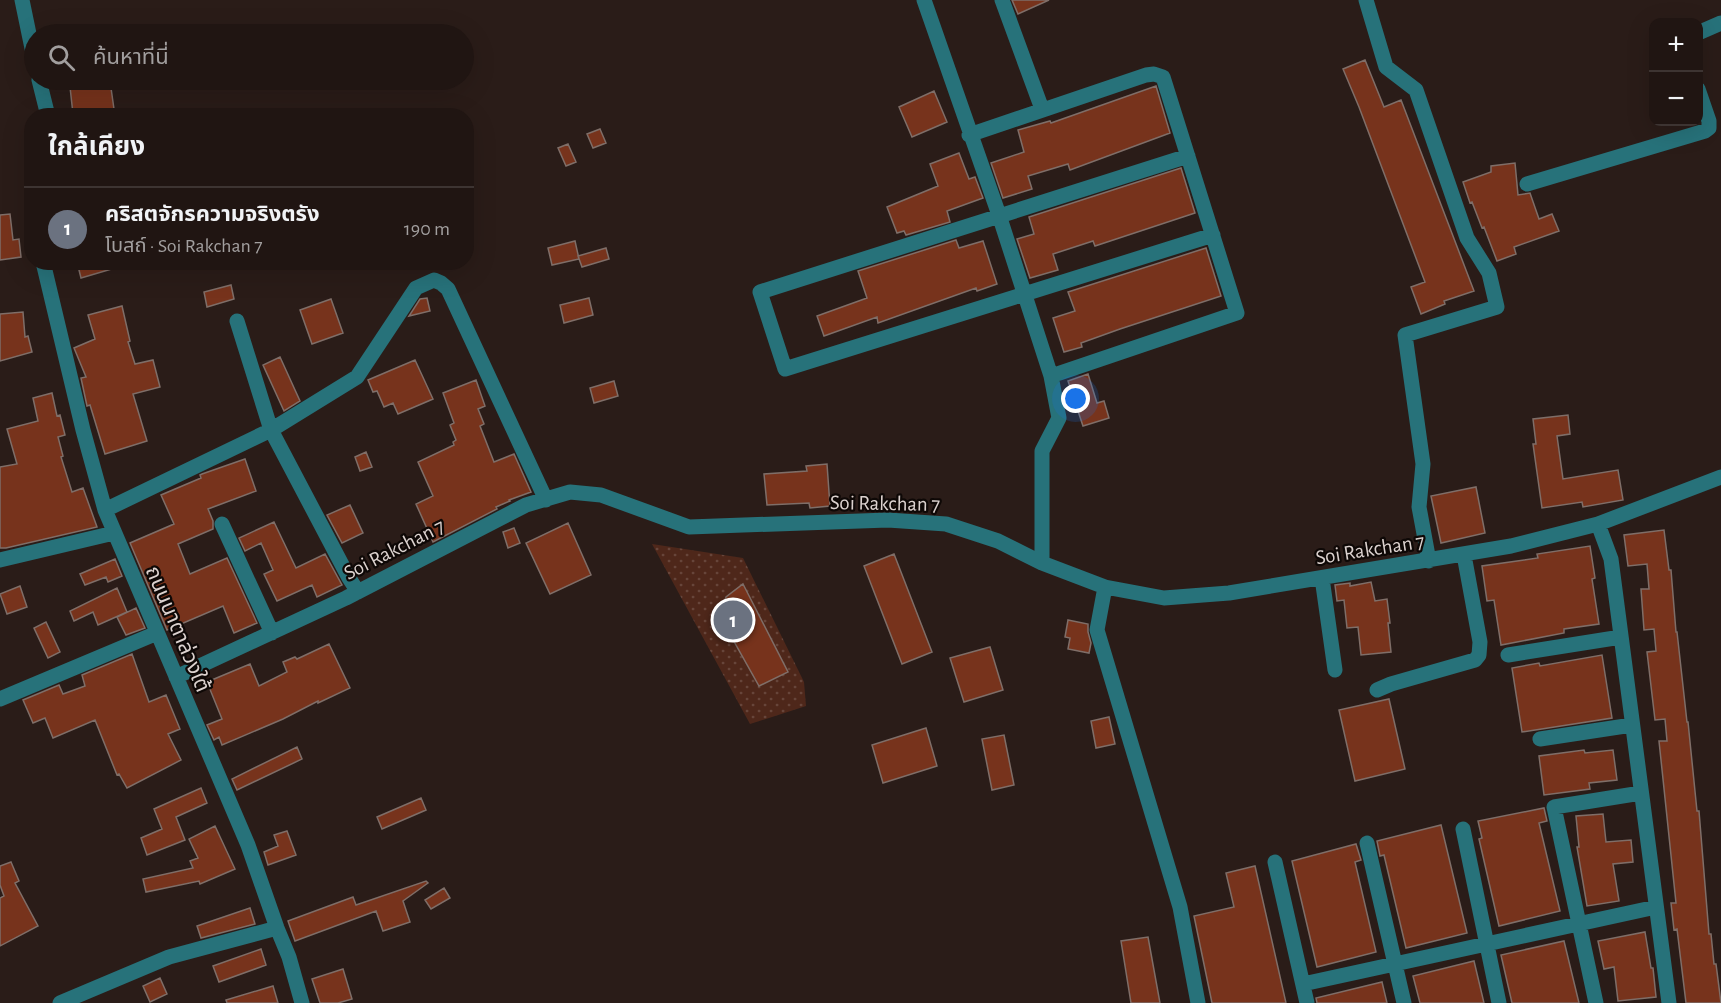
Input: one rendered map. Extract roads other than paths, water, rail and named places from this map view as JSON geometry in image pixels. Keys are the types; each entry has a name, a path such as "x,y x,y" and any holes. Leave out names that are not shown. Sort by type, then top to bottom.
{"street":[{"path":"22,0 27,24"},
{"path":"924,0 969,135 999,215 1051,376 1059,418 1042,451 1042,563"},
{"path":"1002,0 1042,109"},
{"path":"1366,0 1386,67 1416,90 1467,238 1489,273 1497,307 1405,335 1423,464 1419,507 1429,561"},
{"path":"1703,31 1721,23"},
{"path":"969,135 1042,109 1155,74 1163,77 1237,313 1051,376"},
{"path":"42,90 46,108"},
{"path":"1527,184 1705,131 1709,128 1709,121 1703,104"},
{"path":"1188,156 760,292 785,369 1213,236"},
{"name":"ถนนนาตาล่วงใต้","path":"45,270 80,419 105,510 248,845 289,957 302,1003"},
{"path":"105,510 271,430 357,377 416,288 434,280 441,282 448,289 546,500"},
{"path":"237,321 271,430 358,592"},
{"name":"Soi Rakchan 7","path":"176,677 358,592 526,505 570,492 601,495 688,527 888,520 946,524 998,541 1042,563 1105,587 1164,598 1229,593 1464,555 1598,524 1721,477"},
{"path":"222,524 272,633"},
{"path":"1598,524 1611,559 1669,1003"},
{"path":"0,560 114,533"},
{"path":"1377,690 1475,660 1479,655 1480,642 1464,555"},
{"path":"1322,578 1335,670"},
{"path":"1105,587 1097,630 1180,907 1198,1003"},
{"path":"0,699 157,633"},
{"path":"1508,655 1621,637"},
{"path":"1540,739 1632,725"},
{"path":"1596,1003 1554,807 1641,793"},
{"path":"1463,829 1499,1003"},
{"path":"1367,843 1404,1003"},
{"path":"1275,862 1307,1003"},
{"path":"1303,984 1656,907"},
{"path":"60,1003 169,957 277,928"}],"place":[{"name":"คริสตจักรความจริงตรัง","path":"733,620"}]}
